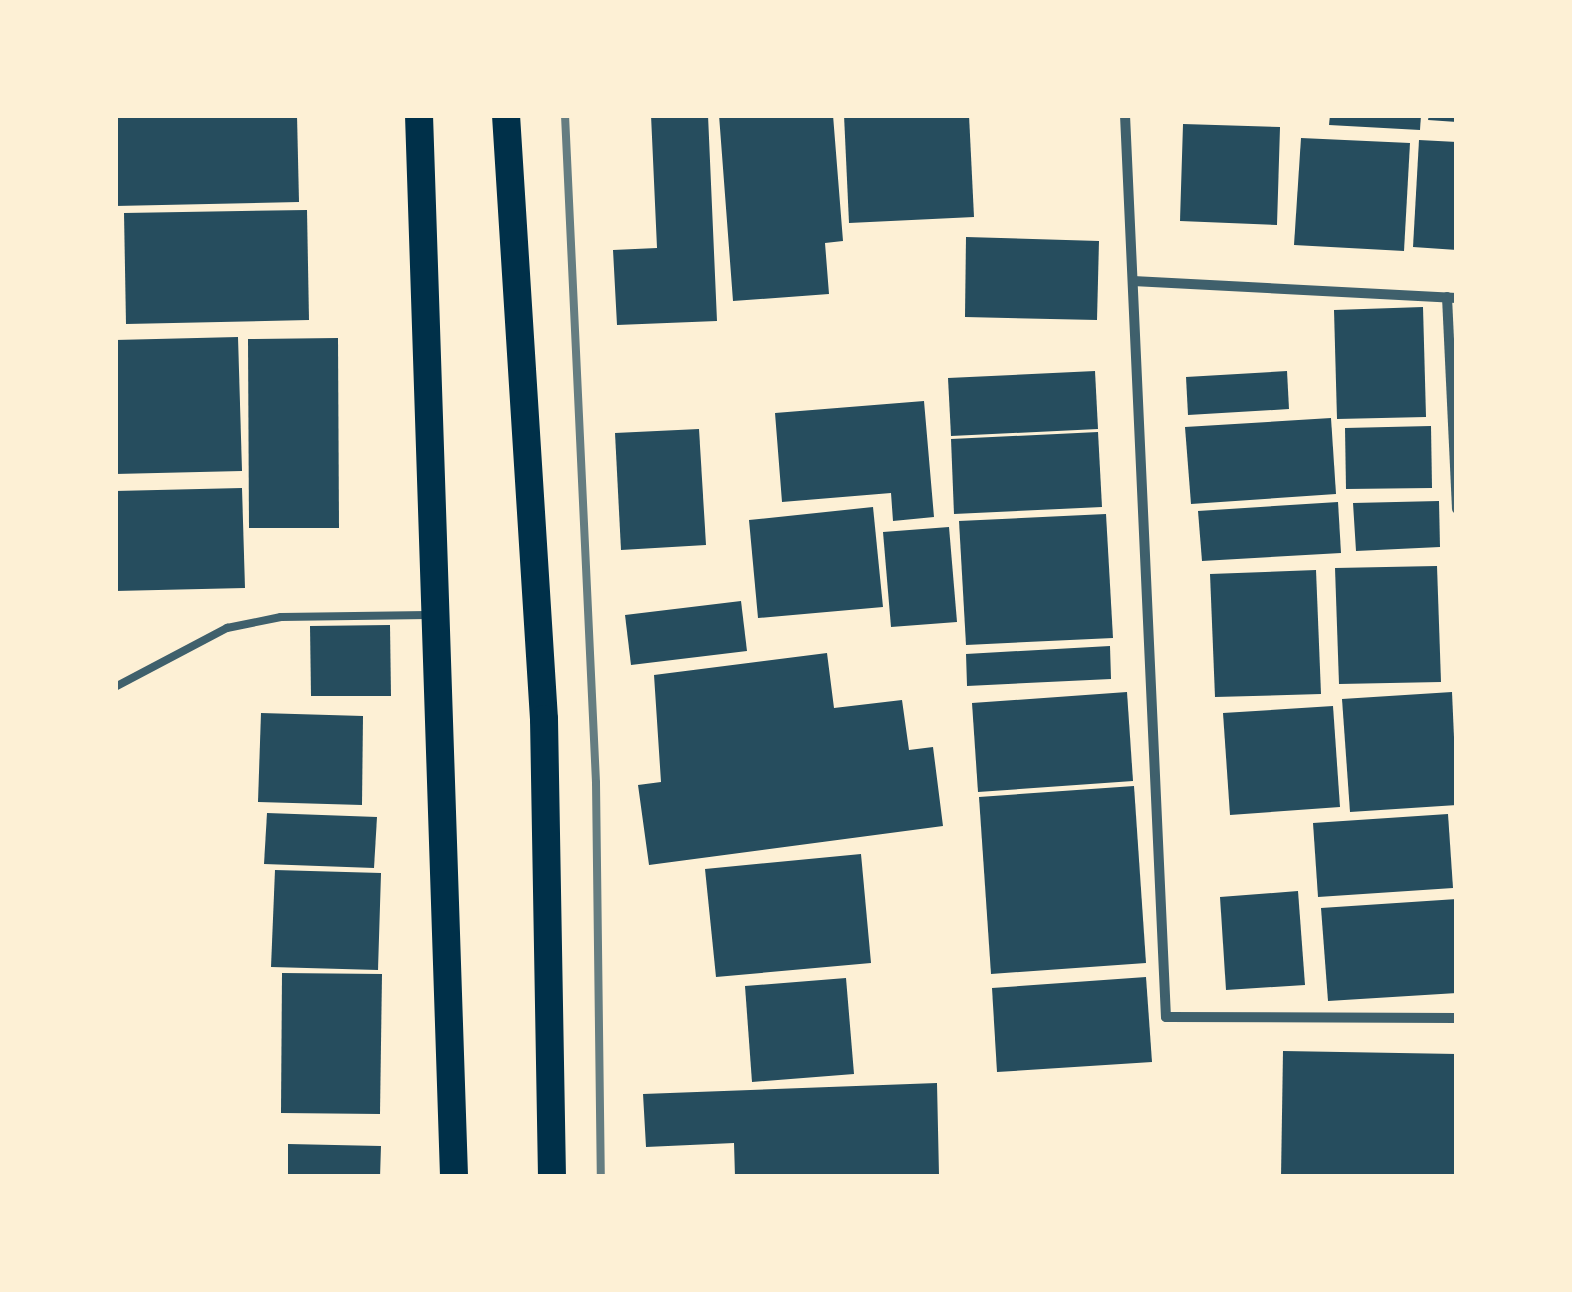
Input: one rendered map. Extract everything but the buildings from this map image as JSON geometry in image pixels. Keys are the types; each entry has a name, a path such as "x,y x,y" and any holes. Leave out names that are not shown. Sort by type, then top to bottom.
{"highway":[{"path":"420,115 432,615 454,1177"},
{"path":"506,115 544,719 552,1177"}],"street":[{"path":"1124,115 1166,1017 1457,1018"},
{"path":"1133,282 1452,298 1457,509"}],"lane":[{"path":"115,687 227,628 281,617 432,615"}],"railway":[{"path":"565,115 596,783 601,1177"}]}
